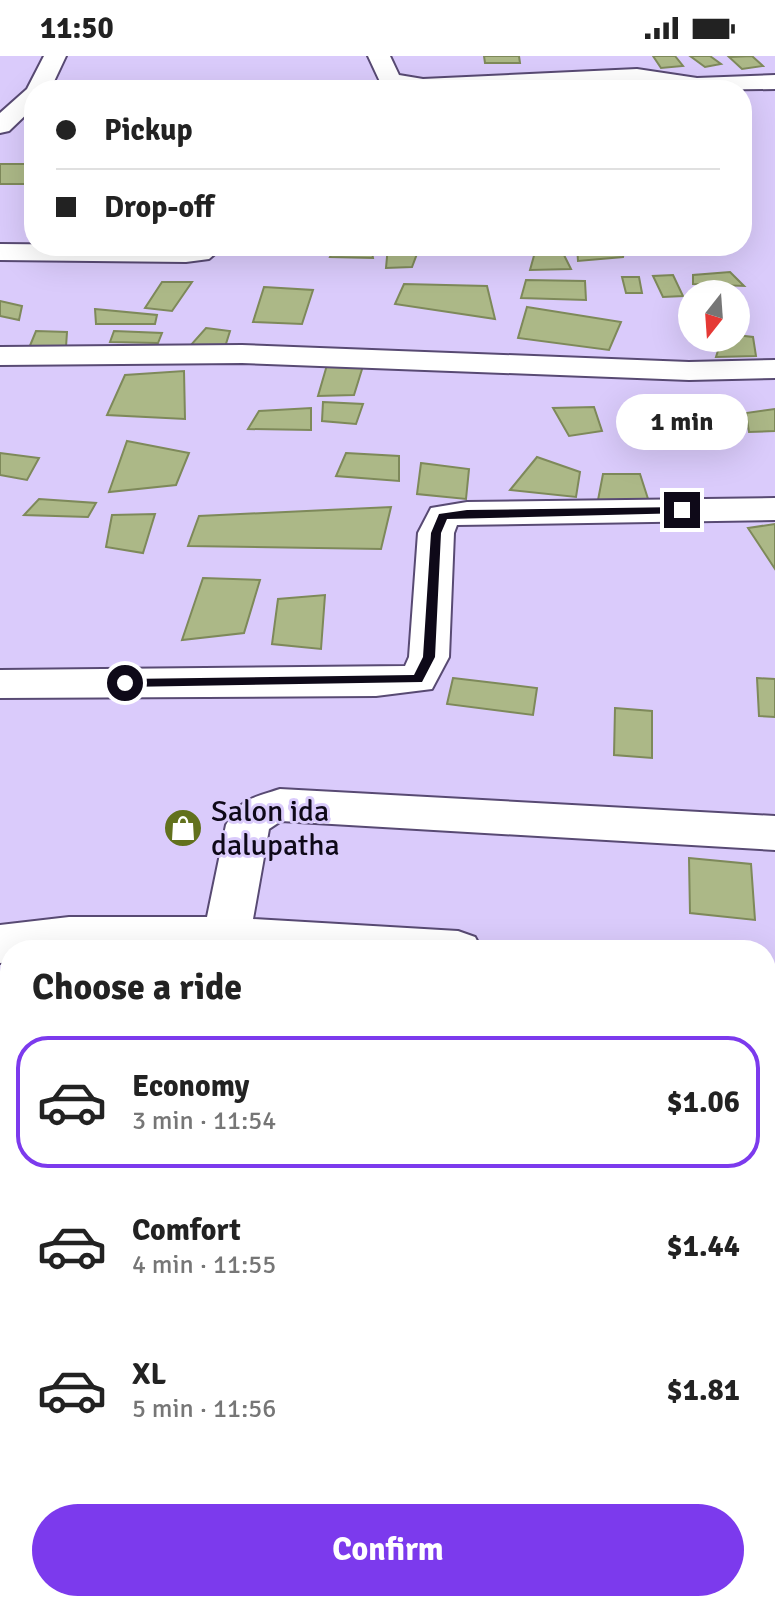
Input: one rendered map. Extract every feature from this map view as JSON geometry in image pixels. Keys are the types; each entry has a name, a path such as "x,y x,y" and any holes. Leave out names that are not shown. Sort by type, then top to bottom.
{"street":[{"path":"42,80 55,56"},
{"path":"379,56 390,80"},
{"path":"551,80 637,76 664,80"},
{"path":"752,83 775,82"},
{"path":"0,126 24,103"},
{"path":"0,252 24,252"},
{"path":"0,356 242,354 689,371 775,369"},
{"path":"0,684 418,679 429,657 436,533 443,516 467,513 775,509"},
{"path":"227,936 248,825 258,812 280,805 775,833"},
{"path":"136,940 227,936 293,940"}],"building":[{"path":"484,56 519,56 520,63 485,63"},
{"path":"653,56 675,56 683,66 661,68"},
{"path":"690,56 710,56 721,64 705,67"},
{"path":"752,56 763,66 742,69 729,57"},
{"path":"0,164 24,164 24,184 0,184"},
{"path":"373,256 373,258 330,257"},
{"path":"387,256 416,256 412,267 386,268"},
{"path":"534,256 564,256 571,269 530,270"},
{"path":"578,256 623,256 623,257 578,261"},
{"path":"730,272 738,280 693,280 693,275"},
{"path":"673,275 678,286 678,296 663,297 653,276"},
{"path":"622,277 639,277 642,293 626,293"},
{"path":"526,280 585,281 586,300 521,298"},
{"path":"162,282 192,282 172,311 145,308"},
{"path":"404,284 487,286 495,319 395,304"},
{"path":"264,287 313,290 302,324 253,322"},
{"path":"0,301 22,306 19,320 0,316"},
{"path":"527,307 621,322 609,350 518,338"},
{"path":"95,309 157,315 155,324 96,324"},
{"path":"206,328 230,331 225,347 190,346"},
{"path":"36,331 67,332 66,347 29,348"},
{"path":"114,331 162,333 158,343 110,342"},
{"path":"750,337 753,337 756,356 716,357 718,352 750,352"},
{"path":"327,365 363,366 354,395 318,396"},
{"path":"184,371 185,419 107,415 125,375"},
{"path":"323,402 363,404 356,424 322,421"},
{"path":"594,407 602,431 569,436 553,408"},
{"path":"311,408 311,430 248,429 259,411"},
{"path":"775,409 775,431 749,432 746,413"},
{"path":"127,441 189,453 176,485 109,492"},
{"path":"0,453 39,458 27,480 0,475"},
{"path":"346,453 399,456 399,481 336,476"},
{"path":"537,457 580,472 576,497 510,490"},
{"path":"421,463 469,469 466,499 417,494"},
{"path":"603,474 640,474 649,502 598,500"},
{"path":"39,499 96,503 88,517 24,515"},
{"path":"391,507 381,549 188,546 199,516"},
{"path":"155,514 143,553 106,547 112,515"},
{"path":"775,524 775,569 748,528"},
{"path":"203,578 260,580 244,633 182,640"},
{"path":"325,595 321,649 272,644 278,599"},
{"path":"453,678 537,688 533,715 447,704"},
{"path":"757,678 775,679 775,717 759,716"},
{"path":"615,708 652,711 652,758 614,755"},
{"path":"689,858 751,864 755,920 690,913"}],"place":[{"name":"Salon ida dalupatha","path":"183,828"}],"route":[{"path":"125,683 376,682 418,679 429,657 436,533 443,516 682,510"}]}
